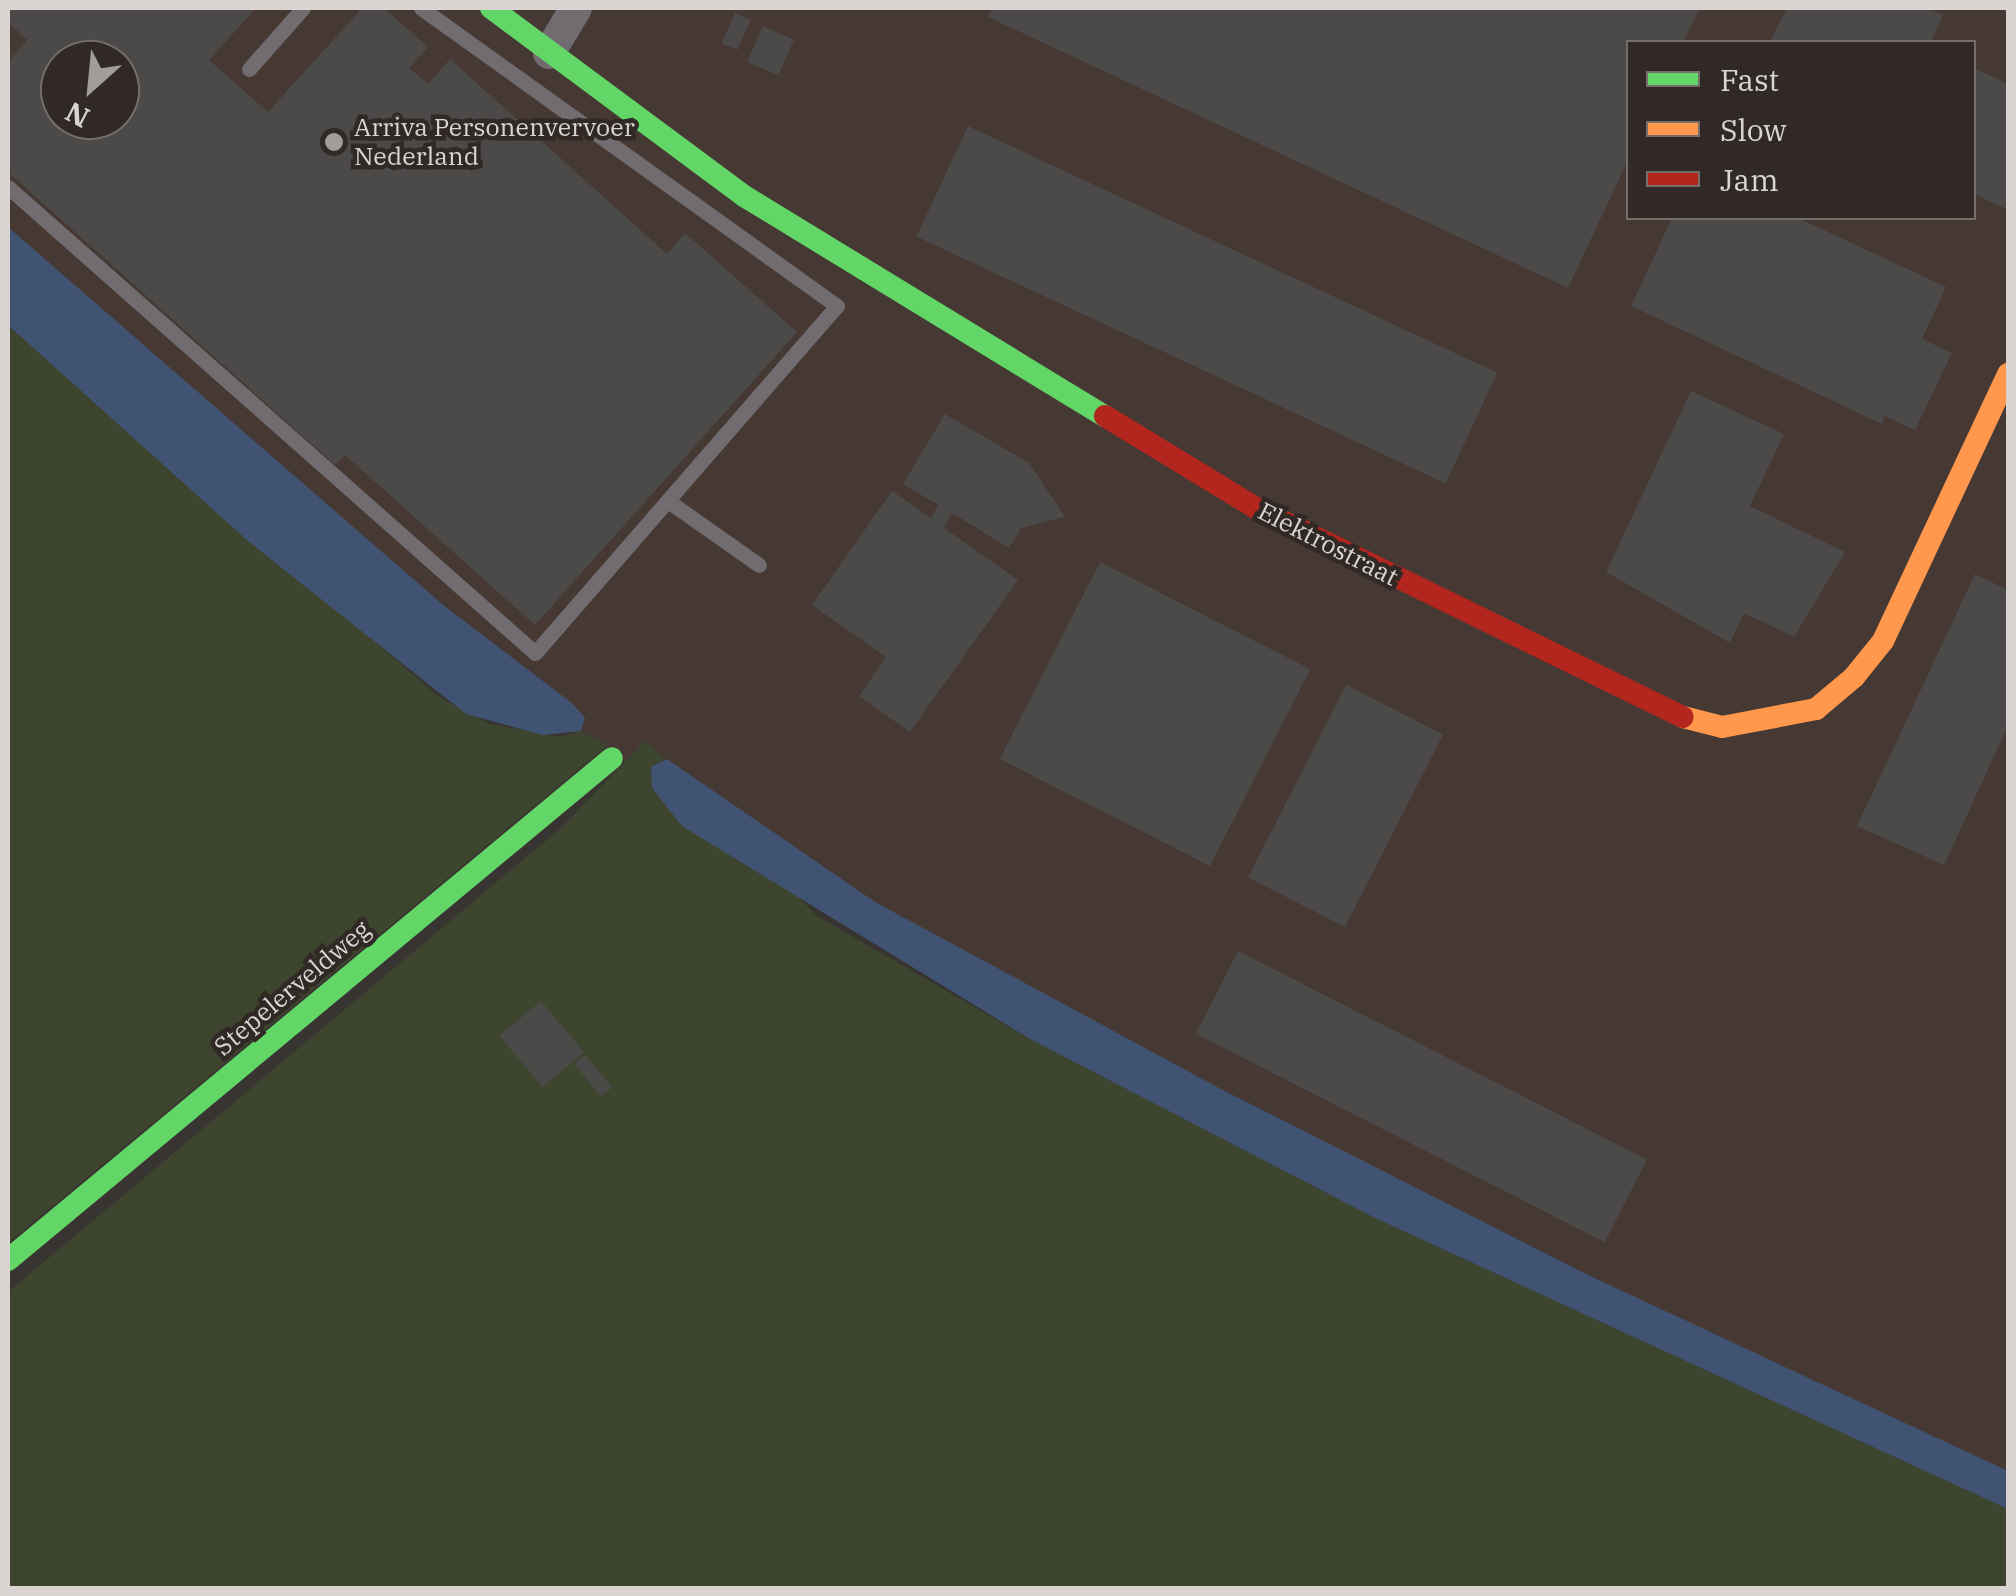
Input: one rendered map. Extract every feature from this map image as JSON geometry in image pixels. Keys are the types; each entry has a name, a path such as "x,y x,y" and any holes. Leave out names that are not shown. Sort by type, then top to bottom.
{"street":[{"name":"Elektrostraat","path":"491,8 671,142 934,320 1256,508 1660,712 1722,727 1816,708 1854,677 1883,641 2008,374"},
{"path":"549,53 576,8"},
{"name":"Stepelerveldweg","path":"8,1260 612,758"}],"lane":[{"path":"249,69 302,8"},
{"path":"8,186 535,653 838,306 646,176 509,78 421,8"},
{"path":"509,78 549,53"},
{"path":"646,176 671,142"},
{"path":"668,501 760,564"}],"shaded area":[{"path":"8,8 2008,8 2008,1484 1637,1329 846,907 293,541 8,271"}],"green space":[{"path":"8,325 439,697 490,724 560,737 581,731 608,745 8,1243"},
{"path":"646,740 817,916 1030,1039 1373,1217 2008,1509 2008,1588 8,1588 8,1292 561,828"}],"water":[{"path":"8,227 442,604 573,704 585,718 581,731 543,735 466,714 248,541 8,325"},
{"path":"667,759 875,902 1219,1088 1586,1274 2008,1471 2008,1509 1373,1217 1030,1039 682,826 652,788 651,767"}],"building":[{"path":"8,8 256,8 209,60 268,112 362,8 384,8 428,47 409,68 428,84 450,59 667,254 685,233 797,332 535,625 345,455 335,465 8,172 8,62 27,40 8,22"},
{"path":"992,8 1700,8 1684,40 1626,40 1626,164 1568,288 988,17"},
{"path":"1787,8 1927,8 1943,15 1932,40 1771,40"},
{"path":"735,13 751,20 737,50 722,43"},
{"path":"763,26 794,40 778,75 747,62"},
{"path":"1976,69 2008,84 2008,210 1976,195"},
{"path":"968,126 1497,373 1446,483 916,237"},
{"path":"1671,220 1802,220 1946,287 1922,339 1952,353 1915,430 1885,416 1882,424 1631,306"},
{"path":"1691,391 1784,434 1750,506 1845,552 1794,637 1744,613 1730,643 1606,572"},
{"path":"945,414 1029,463 1065,517 1021,528 1009,548 952,513 944,528 1018,580 910,732 859,696 886,657 812,605 892,491 931,518 938,505 903,484"},
{"path":"1100,562 1310,669 1210,866 1000,759"},
{"path":"1975,574 2008,590 2008,726 1944,865 1857,826"},
{"path":"1346,685 1443,734 1345,927 1248,877"},
{"path":"1238,951 1647,1159 1605,1242 1196,1034"},
{"path":"541,1001 584,1052 543,1087 500,1036"},
{"path":"585,1055 612,1087 601,1096 574,1064"}],"traffic: fast":[{"path":"491,8 744,196 1105,416"},
{"path":"8,1260 612,758"}],"traffic: slow":[{"path":"1683,717 1722,727 1816,709 1854,677 1883,641 2008,374"}],"traffic: jam":[{"path":"1105,416 1256,508 1683,717"}],"place":[{"name":"Arriva Personenvervoer Nederland","path":"334,142"}]}
